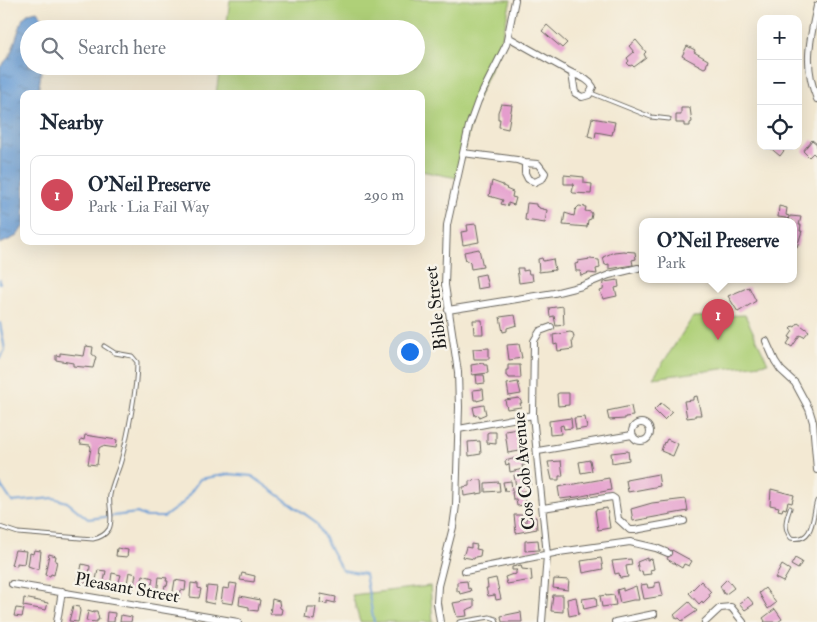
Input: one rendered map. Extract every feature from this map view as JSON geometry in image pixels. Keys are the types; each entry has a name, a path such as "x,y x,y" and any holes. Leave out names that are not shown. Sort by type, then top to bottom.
{"street":[{"name":"Bible Street","path":"440,622 437,603 438,586 455,514 459,429 458,372 444,272 448,212 469,126 476,106 500,58 508,37 515,0"},
{"path":"817,6 808,52 810,79 817,99"},
{"path":"508,37 572,74 579,75 588,80 593,88 591,93 582,97 575,93 572,74"},
{"path":"463,153 517,160 524,163"},
{"path":"448,310 554,293 582,286 609,275 638,268"},
{"name":"Cos Cob Avenue","path":"542,622 547,555 533,415 534,341 540,331 551,327"},
{"path":"766,341 775,361 781,370 795,383 809,409 813,422 817,470"},
{"path":"459,429 533,415"},
{"path":"538,451 632,435"},
{"path":"543,508 612,497 615,499 618,519 630,530 684,521"},
{"path":"465,571 547,555 630,542 668,553"},
{"name":"Pleasant Street","path":"12,584 238,622"},
{"path":"57,622 62,592"},
{"path":"705,622 720,608 731,607 743,622"},
{"path":"615,622 654,614"}],"lane":[{"path":"591,93 651,117 669,120"},
{"path":"0,528 18,533 93,538 99,538 106,533 110,522 110,495 122,458 137,362 132,356 115,353 104,346"},
{"path":"790,508 786,522 788,534 791,538 800,538 807,534 811,528 817,501"},
{"path":"459,622 490,617 496,619 497,622"}],"green space":[{"path":"230,0 511,0 500,47 476,101 457,178 425,172 425,90 217,90 219,75 425,75 425,20 227,20"},
{"path":"745,315 768,363 653,378 693,317"},
{"path":"430,586 433,622 360,622 352,595"}],"water":[{"path":"37,11 44,20 22,20 29,13"},
{"path":"20,27 20,75 41,75 39,90 20,90 20,231 17,236 0,244 0,67 10,56"}],"building":[{"path":"547,25 567,43 562,48 542,31"},
{"path":"636,40 646,52 644,54 646,58 634,67 627,63 629,61 627,58 634,52 629,46"},
{"path":"687,46 708,60 706,67 704,68 682,56"},
{"path":"501,104 512,105 508,129 499,127 500,119 498,119 498,112"},
{"path":"681,108 690,108 692,122 690,126 684,126 684,123 676,123 676,115 681,115"},
{"path":"592,118 615,122 612,135 596,132 595,138 588,136"},
{"path":"812,140 817,144 817,157 813,153 809,157 803,151"},
{"path":"773,150 784,150 780,156"},
{"path":"564,175 584,177 584,183 592,184 591,194 573,193 574,184 564,184"},
{"path":"492,181 503,185 506,189 513,192 512,197 516,198 514,205 508,203 508,206 501,204 503,200 489,196"},
{"path":"527,203 536,204 539,208 547,210 545,223 525,220"},
{"path":"579,206 586,207 585,211 592,214 591,219 588,220 587,227 563,225 565,213 574,216 575,210"},
{"path":"779,206 787,208 786,215 789,216 789,218 778,217"},
{"path":"790,216 801,217 799,225 801,225 800,231 802,231 797,247 797,218 790,218"},
{"path":"476,224 479,242 463,245 461,232 468,231 467,225"},
{"path":"479,249 483,267 471,269 470,263 466,261 464,252"},
{"path":"614,252 635,252 636,259 632,260 633,265 609,269 609,264 605,265 603,257"},
{"path":"542,258 543,261 553,259 555,270 539,272 538,259"},
{"path":"599,260 600,268 596,269 597,274 589,273 581,276 580,271 576,271 575,264 579,263 578,261"},
{"path":"517,268 523,268 523,271 528,270 529,274 532,274 533,281 519,283"},
{"path":"485,274 488,287 477,289 475,276"},
{"path":"618,280 619,287 615,288 617,296 603,299 600,291 603,290 604,282"},
{"path":"749,287 756,301 738,312 728,296"},
{"path":"563,306 564,325 556,326 554,316 550,317 549,308"},
{"path":"515,315 517,325 507,328 507,331 503,332 500,317"},
{"path":"473,320 482,320 483,334 474,334"},
{"path":"798,323 809,331 804,337 800,335 792,347 787,344 793,331 790,329"},
{"path":"573,333 574,337 572,341 573,349 558,351 557,344 554,345 553,335"},
{"path":"519,344 522,358 509,360 507,345"},
{"path":"86,346 93,347 92,354 96,357 93,368 73,366 73,363 56,360 56,355 60,356 60,353 84,356"},
{"path":"489,348 489,359 474,359 473,349"},
{"path":"483,363 487,365 488,373 472,375 471,365"},
{"path":"508,365 520,365 521,378 509,378 506,376"},
{"path":"476,375 484,375 485,383 477,384"},
{"path":"518,382 521,394 509,396 507,384"},
{"path":"483,389 484,399 474,400 473,390"},
{"path":"569,393 569,405 558,406 557,394"},
{"path":"697,396 701,415 687,418 684,401 693,400 693,397"},
{"path":"519,398 522,403 520,403 521,407 507,409 505,400"},
{"path":"661,403 672,412 664,420 654,410"},
{"path":"484,405 486,414 479,417 479,415 475,416 473,407"},
{"path":"631,406 633,416 625,417 625,419 609,420 607,411"},
{"path":"585,417 587,428 576,430 574,418"},
{"path":"571,418 572,428 564,429 563,425 560,426 561,434 550,435 549,421"},
{"path":"518,429 520,451 508,453 505,431"},
{"path":"496,432 496,444 487,443 487,433"},
{"path":"85,435 117,440 116,448 102,446 99,448 97,465 88,464 90,445 80,444 81,439 84,440"},
{"path":"667,439 678,444 673,456 661,451"},
{"path":"480,441 481,454 469,456 468,442"},
{"path":"628,451 629,460 612,463 611,453"},
{"path":"520,457 525,465 522,465 523,469 510,472 509,464 506,465 505,461"},
{"path":"590,460 592,471 581,473 579,462"},
{"path":"561,461 563,476 559,476 559,480 552,480 548,462"},
{"path":"529,473 531,479 530,486 516,487 514,475"},
{"path":"658,474 660,486 628,492 626,480"},
{"path":"609,478 611,490 560,499 558,487"},
{"path":"482,480 483,493 464,496 463,487 469,486 469,481"},
{"path":"511,481 512,490 505,491 503,482"},
{"path":"499,482 500,491 485,492 485,483"},
{"path":"771,489 794,495 792,503 788,502 786,509 783,508 782,511 778,510 779,507 770,505"},
{"path":"525,491 524,505 517,506 512,492"},
{"path":"686,499 688,511 633,521 631,509 652,503"},
{"path":"607,508 610,528 598,530 595,510"},
{"path":"514,515 522,515 525,525 526,518 536,517 537,529 516,533"},
{"path":"538,540 539,550 525,551 525,541"},
{"path":"471,544 477,545 476,549 481,550 480,556 474,559 463,557 466,547 471,548"},
{"path":"117,548 128,550 127,557 116,556"},
{"path":"15,550 26,551 24,564 17,563 17,566 11,565"},
{"path":"34,550 41,551 39,570 28,566 30,553 33,554"},
{"path":"672,550 692,561 689,566 684,564 682,568 667,559"},
{"path":"49,554 56,556 55,561 57,561 54,575 51,574 50,576 45,575"},
{"path":"601,558 603,569 583,573 581,561"},
{"path":"647,558 647,560 652,559 654,569 650,570 651,574 643,575 642,571 639,572 637,562"},
{"path":"795,558 802,562 798,569 791,565"},
{"path":"631,559 632,565 626,566 628,577 620,578 619,573 615,574 612,561"},
{"path":"82,564 90,566 89,578 85,583 77,580"},
{"path":"521,565 522,569 531,570 532,580 507,584 505,577 516,574 517,570 512,570 512,567"},
{"path":"782,565 790,570 783,582 775,578"},
{"path":"98,570 106,571 103,586 95,585"},
{"path":"129,572 136,574 133,591 126,590"},
{"path":"112,573 121,575 117,588 110,587"},
{"path":"242,573 255,576 254,582 240,580"},
{"path":"143,575 153,578 150,594 140,592"},
{"path":"159,577 167,578 166,581 168,581 167,586 165,585 163,596 157,595"},
{"path":"496,578 501,599 496,600 495,595 488,596 486,588 488,588 487,580"},
{"path":"554,579 569,580 568,590 553,588"},
{"path":"727,579 734,588 724,594 720,586"},
{"path":"175,580 186,582 185,591 181,590 179,599 172,598"},
{"path":"467,581 468,589 470,588 471,591 460,594 459,591 457,592 457,582"},
{"path":"701,581 711,592 710,596 703,603 702,601 699,604 689,593"},
{"path":"660,582 663,596 644,599 641,585 647,584 648,588 655,587 655,583"},
{"path":"191,583 198,584 198,588 201,589 199,598 190,597"},
{"path":"230,583 237,584 233,604 221,602 223,588 229,589"},
{"path":"207,586 217,587 214,604 205,602"},
{"path":"636,586 639,600 620,603 617,590 623,588 623,591"},
{"path":"765,588 776,603 768,609 759,593"},
{"path":"321,594 336,597 335,603 327,601 327,604 320,603"},
{"path":"553,595 563,595 563,612 551,611"},
{"path":"614,595 616,605 602,607 600,596"},
{"path":"240,596 260,600 258,611 249,610 249,607 239,605"},
{"path":"576,597 579,614 569,616 567,599"},
{"path":"596,597 597,606 584,609 582,599"},
{"path":"748,597 754,604 745,610 739,603"},
{"path":"24,598 48,603 46,610 23,606"},
{"path":"272,599 279,601 280,608 282,609 281,614 270,614"},
{"path":"474,600 474,607 466,610 467,616 457,617 453,603"},
{"path":"689,602 697,611 682,621 679,618 677,619 674,615"},
{"path":"73,606 79,607 78,622 69,621"},
{"path":"307,607 316,607 314,620 305,618"},
{"path":"16,608 24,609 22,617 14,616"},
{"path":"775,609 782,619 778,622 764,622 763,618"},
{"path":"88,611 94,613 94,611 97,611 99,620 97,622 86,621"},
{"path":"107,612 115,613 114,622 106,622"},
{"path":"521,612 522,622 502,622 501,616"},
{"path":"121,615 132,617 131,622 120,622"}],"waterway":[{"path":"0,323 5,350 0,358"},
{"path":"0,484 12,502 53,498 67,502 88,519 137,513 146,517 164,517 183,503 200,479 229,474 252,476 316,522 342,570 365,574 374,622"}],"place":[{"name":"O'Neil Preserve","path":"718,340"}]}
